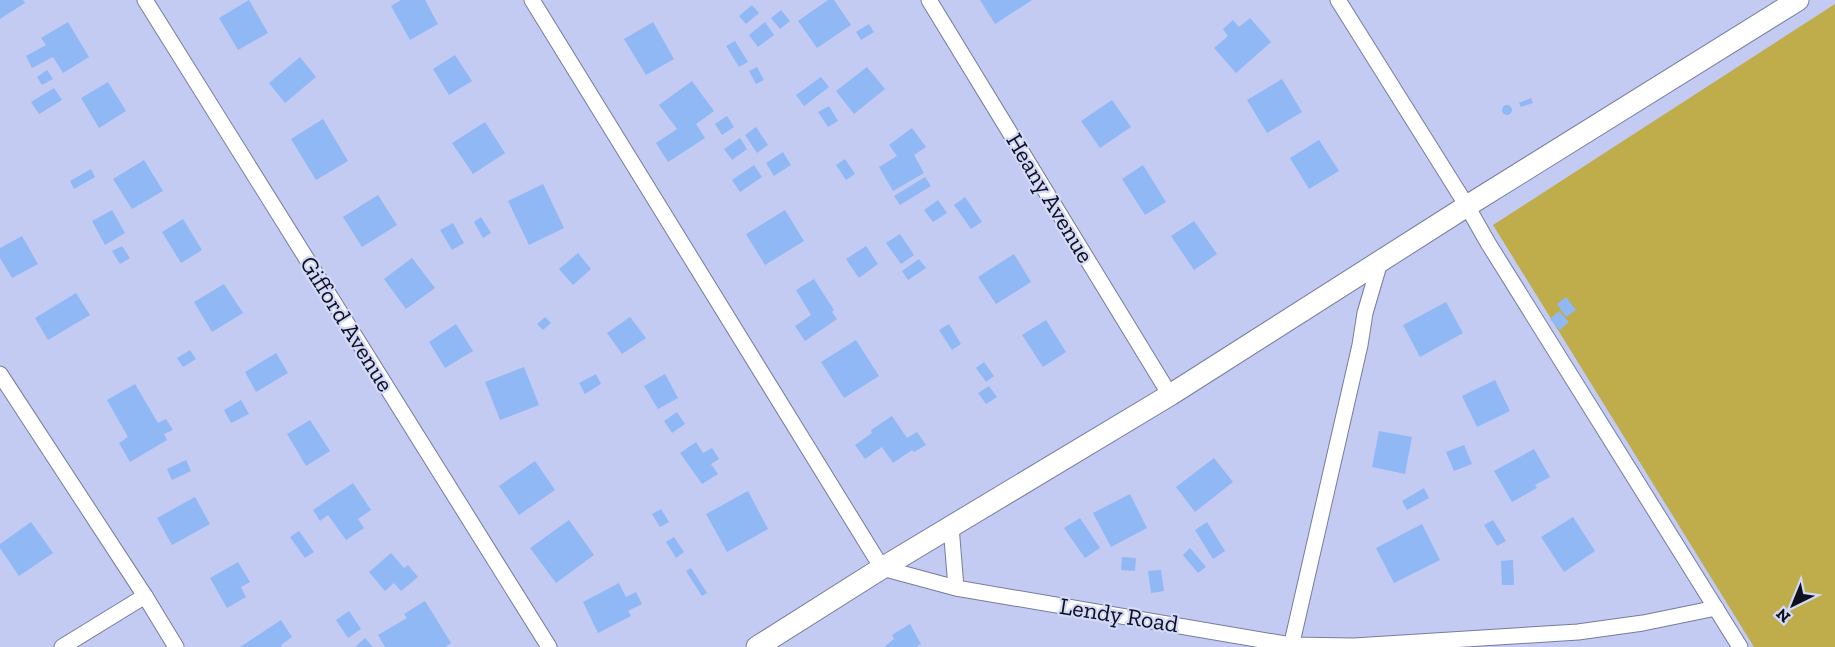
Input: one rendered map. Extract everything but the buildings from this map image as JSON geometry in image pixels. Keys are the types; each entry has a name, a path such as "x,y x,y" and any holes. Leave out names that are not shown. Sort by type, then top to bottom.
{"street":[{"name":"Gifford Avenue","path":"145,0 549,647"},
{"path":"532,0 882,568"},
{"name":"Heany Avenue","path":"929,0 1170,395"},
{"path":"1338,0 1740,647"},
{"path":"756,647 882,568 1170,395 1467,206 1798,0"},
{"path":"1291,646 1360,345 1365,313 1380,262"},
{"path":"0,374 176,647"},
{"path":"951,526 956,588"},
{"name":"Lendy Road","path":"882,568 956,588 1291,646 1354,646 1578,632 1643,623 1716,608"},
{"path":"62,647 145,596"}],"shaded area":[{"path":"1835,4 1835,647 1754,647 1493,225"}]}
